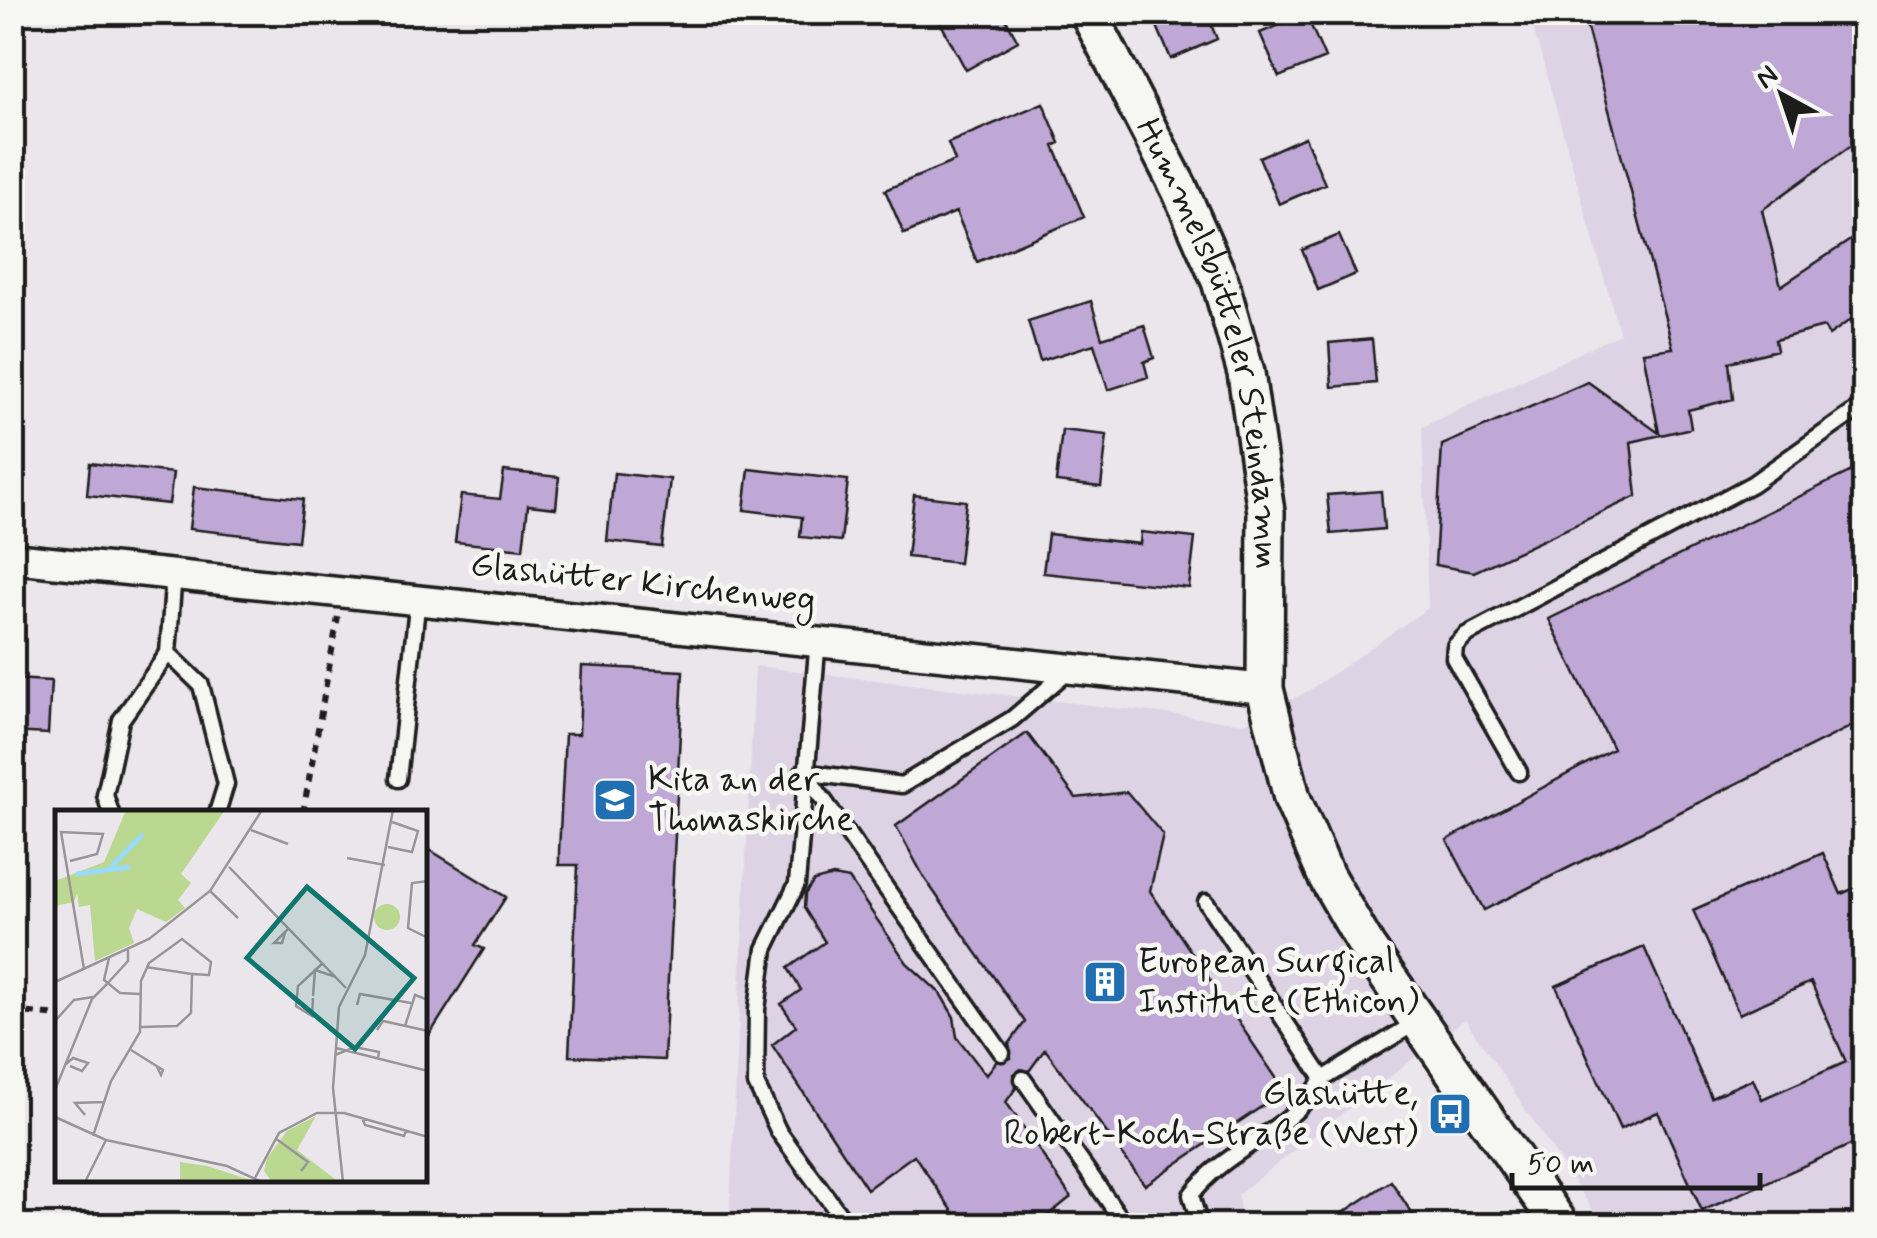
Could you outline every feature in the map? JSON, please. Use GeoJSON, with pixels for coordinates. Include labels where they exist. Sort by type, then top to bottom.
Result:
{"type":"FeatureCollection","features":[{"type":"Feature","properties":{"kind":"street","name":"Hummelsbütteler Steindamm"},"geometry":{"type":"LineString","coordinates":[[1096,18],[1220,281],[1246,372],[1266,512],[1265,689],[1292,798],[1326,876],[1418,1022],[1561,1226]]}},
{"type":"Feature","properties":{"kind":"street","name":"Glashütter Kirchenweg"},"geometry":{"type":"LineString","coordinates":[[12,558],[344,589],[1265,689]]}},
{"type":"Feature","properties":{"kind":"lane"},"geometry":{"type":"LineString","coordinates":[[1519,772],[1454,658],[1455,646],[1466,635],[1752,484],[1864,404]]}},
{"type":"Feature","properties":{"kind":"lane"},"geometry":{"type":"LineString","coordinates":[[110,810],[104,795],[121,720],[168,653],[174,572]]}},
{"type":"Feature","properties":{"kind":"lane"},"geometry":{"type":"LineString","coordinates":[[398,779],[418,598]]}},
{"type":"Feature","properties":{"kind":"lane"},"geometry":{"type":"LineString","coordinates":[[818,639],[797,884],[765,949],[757,1009],[756,1084],[779,1132],[848,1226]]}},
{"type":"Feature","properties":{"kind":"lane"},"geometry":{"type":"LineString","coordinates":[[168,653],[201,684],[226,784],[218,810]]}},
{"type":"Feature","properties":{"kind":"lane"},"geometry":{"type":"LineString","coordinates":[[804,772],[902,785],[1012,719],[1073,667]]}},
{"type":"Feature","properties":{"kind":"lane"},"geometry":{"type":"LineString","coordinates":[[804,772],[1002,1053]]}},
{"type":"Feature","properties":{"kind":"lane"},"geometry":{"type":"LineString","coordinates":[[1206,902],[1323,1080]]}},
{"type":"Feature","properties":{"kind":"lane"},"geometry":{"type":"LineString","coordinates":[[1200,1226],[1192,1196],[1206,1176],[1303,1110],[1323,1080],[1418,1022]]}},
{"type":"Feature","properties":{"kind":"lane"},"geometry":{"type":"LineString","coordinates":[[1022,1080],[1126,1226]]}},
{"type":"Feature","properties":{"kind":"path"},"geometry":{"type":"LineString","coordinates":[[304,810],[344,589]]}},
{"type":"Feature","properties":{"kind":"path"},"geometry":{"type":"LineString","coordinates":[[12,1011],[55,1016]]}},
{"type":"Feature","properties":{"kind":"shaded area"},"geometry":{"type":"Polygon","coordinates":[[[1529,13],[1864,13],[1864,1225],[1603,1225],[1465,1019],[1238,1194],[1241,1225],[729,1226],[755,666],[1245,723],[1308,691],[1428,608],[1422,427],[1620,334],[1529,13]]]}},
{"type":"Feature","properties":{"kind":"building"},"geometry":{"type":"Polygon","coordinates":[[[953,12],[1002,12],[1018,41],[966,70],[939,20],[953,12]]]}},
{"type":"Feature","properties":{"kind":"building"},"geometry":{"type":"Polygon","coordinates":[[[1151,12],[1206,12],[1217,39],[1171,59],[1151,12]]]}},
{"type":"Feature","properties":{"kind":"building"},"geometry":{"type":"Polygon","coordinates":[[[1603,12],[1864,12],[1864,136],[1762,210],[1781,286],[1864,231],[1864,310],[1829,335],[1824,327],[1775,340],[1777,350],[1729,362],[1733,399],[1688,410],[1691,428],[1631,442],[1637,496],[1474,572],[1435,565],[1442,445],[1588,382],[1659,433],[1643,352],[1673,348],[1584,17],[1603,12]]]}},
{"type":"Feature","properties":{"kind":"building"},"geometry":{"type":"Polygon","coordinates":[[[1306,14],[1325,58],[1279,77],[1260,33],[1306,14]]]}},
{"type":"Feature","properties":{"kind":"building"},"geometry":{"type":"Polygon","coordinates":[[[1043,103],[1060,143],[1054,146],[1084,217],[977,262],[956,212],[904,234],[885,190],[955,161],[948,143],[1043,103]]]}},
{"type":"Feature","properties":{"kind":"building"},"geometry":{"type":"Polygon","coordinates":[[[1305,137],[1325,184],[1279,204],[1259,157],[1305,137]]]}},
{"type":"Feature","properties":{"kind":"building"},"geometry":{"type":"Polygon","coordinates":[[[1339,235],[1356,274],[1318,290],[1302,250],[1339,235]]]}},
{"type":"Feature","properties":{"kind":"building"},"geometry":{"type":"Polygon","coordinates":[[[1091,301],[1102,338],[1144,325],[1154,358],[1144,362],[1148,377],[1108,390],[1094,344],[1040,361],[1028,321],[1091,301]]]}},
{"type":"Feature","properties":{"kind":"building"},"geometry":{"type":"Polygon","coordinates":[[[1372,339],[1376,383],[1332,387],[1329,343],[1372,339]]]}},
{"type":"Feature","properties":{"kind":"building"},"geometry":{"type":"Polygon","coordinates":[[[1062,430],[1107,435],[1101,487],[1056,482],[1062,430]]]}},
{"type":"Feature","properties":{"kind":"building"},"geometry":{"type":"Polygon","coordinates":[[[90,463],[173,473],[169,504],[87,495],[90,463]]]}},
{"type":"Feature","properties":{"kind":"building"},"geometry":{"type":"Polygon","coordinates":[[[1864,465],[1864,720],[1484,910],[1447,840],[1613,749],[1549,619],[1864,465]]]}},
{"type":"Feature","properties":{"kind":"building"},"geometry":{"type":"Polygon","coordinates":[[[749,469],[848,480],[841,541],[800,537],[802,517],[744,510],[749,469]]]}},
{"type":"Feature","properties":{"kind":"building"},"geometry":{"type":"Polygon","coordinates":[[[504,471],[559,477],[556,508],[528,505],[523,549],[455,542],[461,495],[500,499],[504,471]]]}},
{"type":"Feature","properties":{"kind":"building"},"geometry":{"type":"Polygon","coordinates":[[[614,473],[670,479],[662,547],[607,541],[614,473]]]}},
{"type":"Feature","properties":{"kind":"building"},"geometry":{"type":"Polygon","coordinates":[[[194,487],[303,499],[298,541],[189,529],[194,487]]]}},
{"type":"Feature","properties":{"kind":"building"},"geometry":{"type":"Polygon","coordinates":[[[1381,491],[1384,529],[1331,534],[1327,495],[1381,491]]]}},
{"type":"Feature","properties":{"kind":"building"},"geometry":{"type":"Polygon","coordinates":[[[914,495],[966,501],[959,563],[907,557],[914,495]]]}},
{"type":"Feature","properties":{"kind":"building"},"geometry":{"type":"Polygon","coordinates":[[[1141,532],[1195,538],[1189,588],[1043,573],[1048,534],[1140,544],[1141,532]]]}},
{"type":"Feature","properties":{"kind":"building"},"geometry":{"type":"Polygon","coordinates":[[[582,666],[683,671],[664,1060],[569,1056],[578,865],[559,865],[559,851],[565,734],[579,734],[582,666]]]}},
{"type":"Feature","properties":{"kind":"building"},"geometry":{"type":"Polygon","coordinates":[[[12,679],[51,681],[48,734],[12,732],[12,679]]]}},
{"type":"Feature","properties":{"kind":"building","name":"European Surgical Institute (Ethicon)"},"geometry":{"type":"Polygon","coordinates":[[[1027,733],[1076,798],[1127,792],[1163,835],[1150,891],[1285,1091],[1145,1185],[1045,1049],[1029,1071],[1021,1069],[1014,1074],[1016,1088],[1006,1102],[1071,1197],[1035,1226],[963,1226],[914,1155],[867,1189],[772,1045],[796,1026],[781,1004],[801,990],[788,968],[825,942],[804,908],[805,894],[814,881],[833,876],[849,879],[907,963],[940,993],[954,1017],[957,1037],[986,1075],[996,1062],[1011,1058],[1009,1044],[1025,1022],[925,879],[896,826],[1027,733]]]}},
{"type":"Feature","properties":{"kind":"building"},"geometry":{"type":"Polygon","coordinates":[[[428,849],[506,897],[475,945],[484,949],[428,1037],[428,849]]]}},
{"type":"Feature","properties":{"kind":"building"},"geometry":{"type":"Polygon","coordinates":[[[1823,853],[1841,894],[1864,884],[1864,1139],[1702,1211],[1658,1112],[1620,1129],[1556,986],[1644,947],[1711,1097],[1753,1079],[1762,1099],[1846,1062],[1811,982],[1739,1014],[1693,910],[1823,853]]]}},
{"type":"Feature","properties":{"kind":"building"},"geometry":{"type":"Polygon","coordinates":[[[1391,1181],[1420,1226],[1323,1226],[1391,1181]]]}},
{"type":"Feature","properties":{"kind":"place","name":"Kita an der Thomaskirche"},"geometry":{"type":"Point","coordinates":[615,800]}},
{"type":"Feature","properties":{"kind":"place","name":"European Surgical Institute (Ethicon)"},"geometry":{"type":"Point","coordinates":[1105,982]}},
{"type":"Feature","properties":{"kind":"place","name":"Glashütte, Robert-Koch-Straße (West)"},"geometry":{"type":"Point","coordinates":[1450,1114]}}]}
